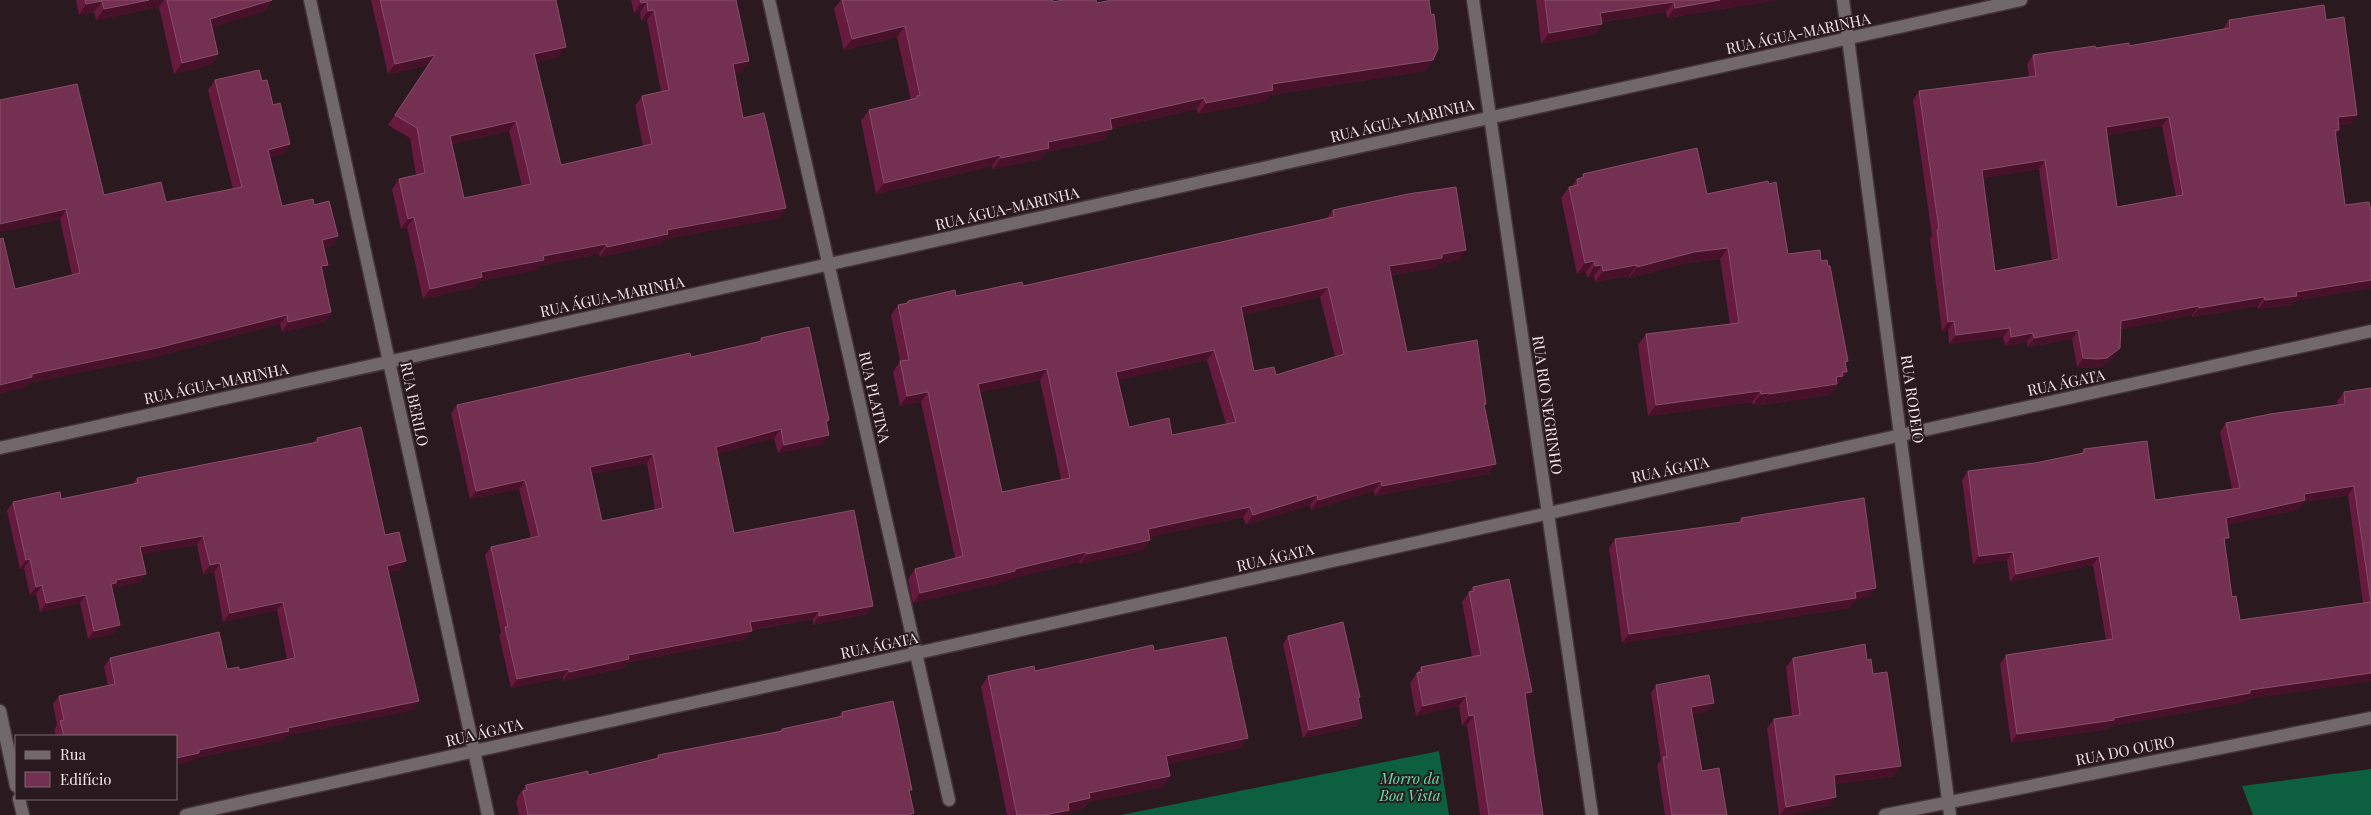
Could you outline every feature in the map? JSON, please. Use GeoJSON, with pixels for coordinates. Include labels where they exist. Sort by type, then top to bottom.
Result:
{"type":"FeatureCollection","features":[{"type":"Feature","properties":{"kind":"street","name":"RUA BERILO"},"geometry":{"type":"LineString","coordinates":[[310,0],[488,815]]}},
{"type":"Feature","properties":{"kind":"street","name":"RUA PLATINA"},"geometry":{"type":"LineString","coordinates":[[769,0],[949,800]]}},
{"type":"Feature","properties":{"kind":"street","name":"RUA RIO NEGRINHO"},"geometry":{"type":"LineString","coordinates":[[1473,0],[1592,815]]}},
{"type":"Feature","properties":{"kind":"street","name":"RUA RODEIO"},"geometry":{"type":"LineString","coordinates":[[1843,0],[1950,808]]}},
{"type":"Feature","properties":{"kind":"street","name":"RUA ÁGUA-MARINHA"},"geometry":{"type":"LineString","coordinates":[[0,448],[2021,0]]}},
{"type":"Feature","properties":{"kind":"street","name":"RUA ÁGATA"},"geometry":{"type":"LineString","coordinates":[[186,815],[2371,331]]}},
{"type":"Feature","properties":{"kind":"street"},"geometry":{"type":"LineString","coordinates":[[0,711],[15,781]]}},
{"type":"Feature","properties":{"kind":"street","name":"RUA DO OURO"},"geometry":{"type":"LineString","coordinates":[[1884,815],[1950,808],[2371,718]]}},
{"type":"Feature","properties":{"kind":"street"},"geometry":{"type":"LineString","coordinates":[[19,800],[23,815]]}},
{"type":"Feature","properties":{"kind":"green space","name":"Morro da Boa Vista"},"geometry":{"type":"Polygon","coordinates":[[[1439,751],[1449,815],[1121,815],[1439,751]]]}},
{"type":"Feature","properties":{"kind":"green space"},"geometry":{"type":"Polygon","coordinates":[[[2371,769],[2371,815],[2253,815],[2242,786],[2371,769]]]}},
{"type":"Feature","properties":{"kind":"building"},"geometry":{"type":"Polygon","coordinates":[[[85,0],[149,0],[104,9],[102,1],[86,4],[85,0]]]}},
{"type":"Feature","properties":{"kind":"building"},"geometry":{"type":"Polygon","coordinates":[[[167,0],[272,0],[210,19],[218,54],[182,63],[167,0]]]}},
{"type":"Feature","properties":{"kind":"building"},"geometry":{"type":"Polygon","coordinates":[[[380,0],[556,0],[566,47],[534,54],[561,165],[652,144],[642,96],[669,90],[654,10],[648,11],[647,2],[641,3],[640,0],[736,0],[749,61],[733,64],[743,118],[764,113],[786,208],[667,230],[668,234],[607,247],[606,244],[543,256],[544,260],[481,272],[482,277],[430,289],[414,217],[408,219],[399,179],[425,173],[417,128],[395,115],[435,55],[395,64],[380,0]],[[516,121],[450,136],[464,198],[531,184],[516,121]]]}},
{"type":"Feature","properties":{"kind":"building"},"geometry":{"type":"Polygon","coordinates":[[[842,0],[1053,0],[1053,2],[1063,0],[1096,0],[1097,3],[1112,0],[1429,0],[1431,15],[1434,14],[1438,49],[1433,60],[1272,84],[1273,90],[1206,103],[1204,98],[1110,119],[1112,129],[1048,142],[1049,148],[1001,158],[1000,155],[884,183],[869,110],[917,98],[920,95],[905,26],[852,39],[842,0]]]}},
{"type":"Feature","properties":{"kind":"building"},"geometry":{"type":"Polygon","coordinates":[[[1545,0],[1720,0],[1675,8],[1674,2],[1600,13],[1602,24],[1549,33],[1545,0]]]}},
{"type":"Feature","properties":{"kind":"building"},"geometry":{"type":"Polygon","coordinates":[[[2324,5],[2326,20],[2344,17],[2357,115],[2338,117],[2339,130],[2335,130],[2345,205],[2369,202],[2371,212],[2371,280],[2296,292],[2297,296],[2265,300],[2264,297],[2199,308],[2199,306],[2121,321],[2120,348],[2107,358],[2083,358],[2078,330],[2034,338],[2033,333],[2011,337],[2010,328],[1956,335],[1954,321],[1948,322],[1937,230],[1939,229],[1919,91],[2036,76],[2033,55],[2095,46],[2096,48],[2129,43],[2129,46],[2230,28],[2229,20],[2324,5]],[[2169,117],[2106,127],[2117,207],[2183,195],[2169,117]],[[2045,160],[1982,170],[1995,271],[2059,259],[2045,160]]]}},
{"type":"Feature","properties":{"kind":"building"},"geometry":{"type":"Polygon","coordinates":[[[259,70],[262,81],[267,80],[273,105],[280,103],[290,144],[268,150],[282,206],[313,199],[314,205],[329,201],[338,236],[322,240],[328,265],[321,266],[331,312],[288,322],[287,315],[157,348],[32,374],[32,377],[0,385],[0,239],[3,238],[15,289],[80,273],[66,209],[0,224],[0,100],[77,84],[104,195],[161,182],[166,202],[242,187],[215,80],[259,70]]]}},
{"type":"Feature","properties":{"kind":"building"},"geometry":{"type":"Polygon","coordinates":[[[1697,148],[1707,194],[1768,181],[1769,184],[1776,182],[1788,254],[1820,250],[1821,261],[1827,260],[1828,266],[1830,266],[1848,361],[1845,362],[1847,372],[1842,372],[1843,376],[1836,377],[1837,384],[1769,394],[1761,394],[1760,391],[1656,405],[1646,334],[1739,323],[1728,248],[1694,252],[1637,267],[1637,265],[1603,271],[1602,265],[1595,266],[1594,261],[1585,263],[1569,187],[1578,185],[1577,179],[1584,177],[1583,174],[1697,148]]]}},
{"type":"Feature","properties":{"kind":"building"},"geometry":{"type":"Polygon","coordinates":[[[1456,187],[1466,250],[1442,254],[1442,258],[1389,266],[1407,352],[1477,340],[1486,404],[1484,404],[1496,464],[1382,486],[1381,481],[1318,500],[1317,495],[1253,515],[1250,507],[1148,529],[1150,540],[1087,554],[1086,552],[920,593],[915,569],[963,556],[928,392],[907,396],[900,361],[909,360],[898,305],[955,290],[956,296],[1022,282],[1023,286],[1334,217],[1333,210],[1408,194],[1456,187]],[[1328,287],[1241,307],[1254,371],[1274,367],[1276,375],[1344,354],[1328,287]],[[1214,350],[1116,372],[1129,427],[1169,418],[1172,435],[1236,422],[1214,350]],[[1047,369],[978,384],[1002,492],[1070,478],[1047,369]]]}},
{"type":"Feature","properties":{"kind":"building"},"geometry":{"type":"Polygon","coordinates":[[[809,327],[829,420],[826,421],[829,435],[784,445],[781,429],[716,447],[734,533],[854,510],[873,606],[819,616],[819,611],[750,622],[752,631],[628,655],[629,659],[569,672],[569,669],[517,679],[505,627],[508,627],[491,547],[539,536],[525,480],[476,491],[457,405],[690,353],[691,357],[762,341],[761,338],[809,327]],[[653,454],[590,467],[602,521],[663,508],[653,454]]]}},
{"type":"Feature","properties":{"kind":"building"},"geometry":{"type":"Polygon","coordinates":[[[2371,388],[2371,602],[2371,673],[2250,690],[2250,693],[2114,718],[2114,720],[2017,734],[2006,655],[2113,639],[2099,556],[2016,574],[2013,552],[1979,556],[1968,471],[2035,463],[2084,453],[2084,449],[2147,441],[2155,500],[2240,488],[2226,423],[2270,414],[2345,404],[2344,392],[2371,388]],[[2354,486],[2304,494],[2305,500],[2226,518],[2229,538],[2224,538],[2232,597],[2236,596],[2240,620],[2371,602],[2354,486]]]}},
{"type":"Feature","properties":{"kind":"building"},"geometry":{"type":"Polygon","coordinates":[[[361,427],[385,535],[399,532],[406,561],[387,566],[419,701],[288,728],[289,731],[199,750],[199,753],[178,758],[178,735],[64,735],[60,721],[64,720],[59,696],[115,684],[110,658],[219,632],[227,669],[239,667],[239,670],[295,658],[283,602],[230,613],[220,563],[210,565],[203,536],[140,547],[146,574],[116,580],[116,583],[111,584],[120,625],[94,631],[86,595],[46,603],[42,585],[36,587],[30,559],[26,560],[13,502],[60,492],[61,499],[138,483],[137,478],[318,442],[317,438],[361,427]]]}},
{"type":"Feature","properties":{"kind":"building"},"geometry":{"type":"Polygon","coordinates":[[[1864,498],[1876,588],[1855,592],[1856,598],[1629,634],[1615,539],[1742,522],[1741,518],[1864,498]]]}},
{"type":"Feature","properties":{"kind":"building"},"geometry":{"type":"Polygon","coordinates":[[[1509,579],[1532,692],[1525,693],[1543,815],[1489,815],[1474,715],[1469,716],[1466,696],[1423,706],[1417,673],[1422,672],[1421,667],[1481,655],[1469,592],[1474,591],[1473,587],[1509,579]]]}},
{"type":"Feature","properties":{"kind":"building"},"geometry":{"type":"Polygon","coordinates":[[[1343,622],[1360,697],[1358,698],[1362,718],[1309,730],[1288,636],[1343,622]]]}},
{"type":"Feature","properties":{"kind":"building"},"geometry":{"type":"Polygon","coordinates":[[[1226,637],[1248,738],[1166,756],[1170,776],[1089,793],[1090,798],[1068,803],[1069,810],[1045,815],[1017,815],[988,676],[1034,666],[1035,671],[1153,645],[1154,651],[1226,637]]]}},
{"type":"Feature","properties":{"kind":"building"},"geometry":{"type":"Polygon","coordinates":[[[1865,644],[1867,660],[1871,659],[1873,674],[1887,672],[1901,766],[1834,775],[1836,797],[1786,807],[1774,719],[1800,715],[1793,658],[1865,644]]]}},
{"type":"Feature","properties":{"kind":"building"},"geometry":{"type":"Polygon","coordinates":[[[1709,675],[1714,703],[1691,707],[1702,771],[1719,768],[1727,815],[1672,815],[1663,757],[1667,757],[1656,685],[1709,675]]]}},
{"type":"Feature","properties":{"kind":"building"},"geometry":{"type":"Polygon","coordinates":[[[893,701],[912,790],[909,790],[914,813],[906,815],[528,815],[523,791],[527,790],[526,785],[588,771],[588,775],[659,758],[658,755],[782,731],[782,729],[843,716],[842,712],[893,701]]]}}]}
